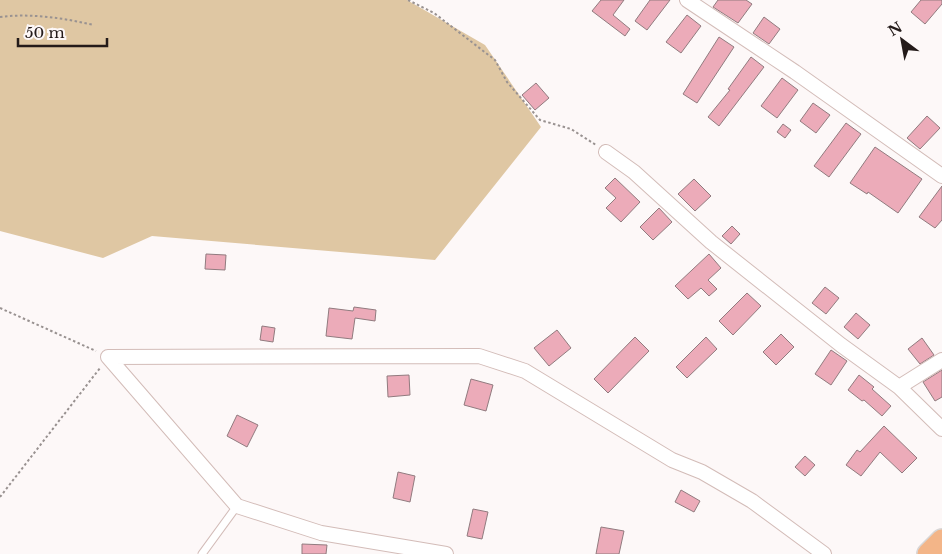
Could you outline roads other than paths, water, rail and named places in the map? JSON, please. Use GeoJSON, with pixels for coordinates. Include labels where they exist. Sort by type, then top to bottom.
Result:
{"type":"FeatureCollection","features":[{"type":"Feature","properties":{"kind":"main road"},"geometry":{"type":"LineString","coordinates":[[928,554],[942,540]]}},
{"type":"Feature","properties":{"kind":"street"},"geometry":{"type":"LineString","coordinates":[[686,0],[794,72],[942,176]]}},
{"type":"Feature","properties":{"kind":"street"},"geometry":{"type":"LineString","coordinates":[[606,152],[634,172],[711,242],[840,345],[899,387],[942,429]]}},
{"type":"Feature","properties":{"kind":"street"},"geometry":{"type":"LineString","coordinates":[[446,554],[321,533],[236,506],[108,357],[479,356],[526,371],[672,460],[702,472],[752,501],[824,554]]}},
{"type":"Feature","properties":{"kind":"street"},"geometry":{"type":"LineString","coordinates":[[899,387],[942,360]]}},
{"type":"Feature","properties":{"kind":"lane"},"geometry":{"type":"LineString","coordinates":[[202,554],[236,506]]}}]}
